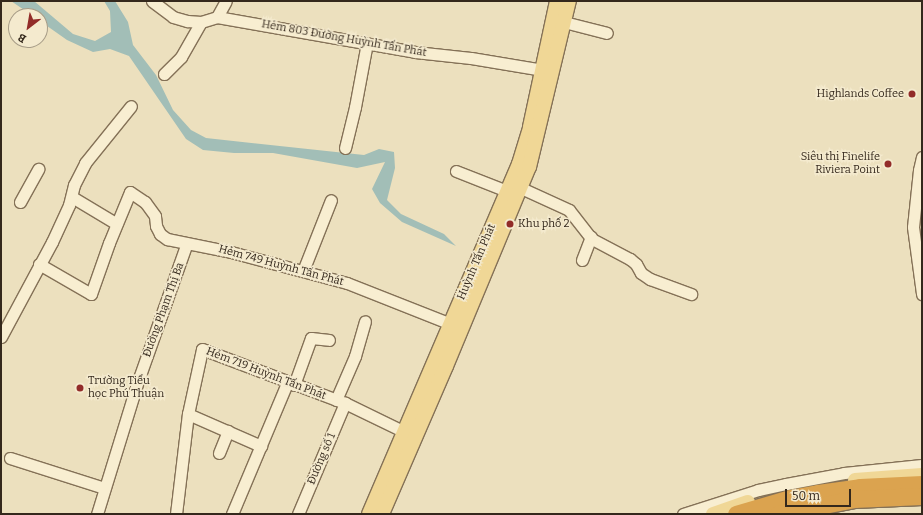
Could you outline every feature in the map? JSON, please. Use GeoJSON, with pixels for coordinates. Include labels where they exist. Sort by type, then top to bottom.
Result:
{"type":"FeatureCollection","features":[{"type":"Feature","properties":{"kind":"highway"},"geometry":{"type":"LineString","coordinates":[[736,514],[790,498],[818,493],[867,487],[922,484]]}},
{"type":"Feature","properties":{"kind":"highway"},"geometry":{"type":"LineString","coordinates":[[778,514],[854,499],[922,496]]}},
{"type":"Feature","properties":{"kind":"main road","name":"Huỳnh Tấn Phát"},"geometry":{"type":"LineString","coordinates":[[369,514],[409,434],[467,303],[514,190],[535,148],[557,1]]}},
{"type":"Feature","properties":{"kind":"main road","name":"Huỳnh Tấn Phát"},"geometry":{"type":"LineString","coordinates":[[548,64],[564,22],[569,1]]}},
{"type":"Feature","properties":{"kind":"main road","name":"Huỳnh Tấn Phát"},"geometry":{"type":"LineString","coordinates":[[382,514],[409,434],[451,324],[467,303]]}},
{"type":"Feature","properties":{"kind":"main road"},"geometry":{"type":"LineString","coordinates":[[713,514],[763,498],[816,485],[860,479],[922,475]]}},
{"type":"Feature","properties":{"kind":"main road"},"geometry":{"type":"LineString","coordinates":[[796,514],[829,506],[872,501],[922,499]]}},
{"type":"Feature","properties":{"kind":"street","name":"Hẻm 803 Đường Huỳnh Tấn Phát"},"geometry":{"type":"LineString","coordinates":[[152,1],[173,17],[201,22],[217,17],[415,52],[548,64]]}},
{"type":"Feature","properties":{"kind":"street"},"geometry":{"type":"LineString","coordinates":[[217,17],[226,1]]}},
{"type":"Feature","properties":{"kind":"street"},"geometry":{"type":"LineString","coordinates":[[164,74],[181,57],[201,22]]}},
{"type":"Feature","properties":{"kind":"street"},"geometry":{"type":"LineString","coordinates":[[564,22],[607,33]]}},
{"type":"Feature","properties":{"kind":"street"},"geometry":{"type":"LineString","coordinates":[[345,148],[367,44]]}},
{"type":"Feature","properties":{"kind":"street"},"geometry":{"type":"LineString","coordinates":[[1,337],[52,242],[72,197],[74,185],[85,163],[131,106]]}},
{"type":"Feature","properties":{"kind":"street"},"geometry":{"type":"LineString","coordinates":[[922,157],[919,170],[913,227],[922,294]]}},
{"type":"Feature","properties":{"kind":"street"},"geometry":{"type":"LineString","coordinates":[[20,202],[38,169]]}},
{"type":"Feature","properties":{"kind":"street"},"geometry":{"type":"LineString","coordinates":[[456,171],[569,210],[591,237],[630,259],[636,264],[642,273],[650,278],[691,294]]}},
{"type":"Feature","properties":{"kind":"street","name":"Hẻm 749 Huỳnh Tấn Phát"},"geometry":{"type":"LineString","coordinates":[[117,224],[130,192],[144,202],[155,216],[160,234],[167,239],[231,252],[347,283],[451,324]]}},
{"type":"Feature","properties":{"kind":"street"},"geometry":{"type":"LineString","coordinates":[[39,264],[91,294],[117,224],[72,197]]}},
{"type":"Feature","properties":{"kind":"street"},"geometry":{"type":"LineString","coordinates":[[303,271],[331,200]]}},
{"type":"Feature","properties":{"kind":"street"},"geometry":{"type":"LineString","coordinates":[[582,260],[591,237]]}},
{"type":"Feature","properties":{"kind":"street","name":"Đường Phạm Thị Ba"},"geometry":{"type":"LineString","coordinates":[[97,514],[138,381],[187,243]]}},
{"type":"Feature","properties":{"kind":"street","name":"Đường số 1"},"geometry":{"type":"LineString","coordinates":[[298,514],[341,402],[365,321]]}},
{"type":"Feature","properties":{"kind":"street"},"geometry":{"type":"LineString","coordinates":[[232,514],[261,446],[311,338],[329,340]]}},
{"type":"Feature","properties":{"kind":"street","name":"Hẻm 719 Huỳnh Tấn Phát"},"geometry":{"type":"LineString","coordinates":[[175,514],[188,414],[202,349],[341,402],[409,434]]}},
{"type":"Feature","properties":{"kind":"street"},"geometry":{"type":"LineString","coordinates":[[188,414],[261,446]]}},
{"type":"Feature","properties":{"kind":"street"},"geometry":{"type":"LineString","coordinates":[[219,453],[228,431]]}},
{"type":"Feature","properties":{"kind":"street"},"geometry":{"type":"LineString","coordinates":[[10,458],[104,488]]}},
{"type":"Feature","properties":{"kind":"street"},"geometry":{"type":"LineString","coordinates":[[683,514],[758,490],[786,484],[844,473],[922,465]]}},
{"type":"Feature","properties":{"kind":"water"},"geometry":{"type":"Polygon","coordinates":[[[11,1],[34,1],[42,8],[21,8],[11,1]]]}},
{"type":"Feature","properties":{"kind":"water"},"geometry":{"type":"Polygon","coordinates":[[[104,1],[115,1],[128,22],[133,45],[156,75],[173,110],[191,130],[206,138],[364,155],[379,149],[394,152],[395,168],[387,200],[401,214],[444,234],[456,246],[402,222],[380,203],[372,189],[385,162],[357,168],[273,153],[234,153],[203,150],[186,139],[129,56],[110,49],[93,52],[67,40],[48,27],[48,13],[73,34],[95,41],[111,32],[110,11],[104,1]]]}},
{"type":"Feature","properties":{"kind":"place","name":"Highlands Coffee"},"geometry":{"type":"Point","coordinates":[912,94]}},
{"type":"Feature","properties":{"kind":"place","name":"Siêu thị Finelife Riviera Point"},"geometry":{"type":"Point","coordinates":[888,164]}},
{"type":"Feature","properties":{"kind":"place","name":"Khu phố 2"},"geometry":{"type":"Point","coordinates":[510,224]}},
{"type":"Feature","properties":{"kind":"place","name":"Trường Tiểu học Phú Thuận"},"geometry":{"type":"Point","coordinates":[80,388]}}]}
